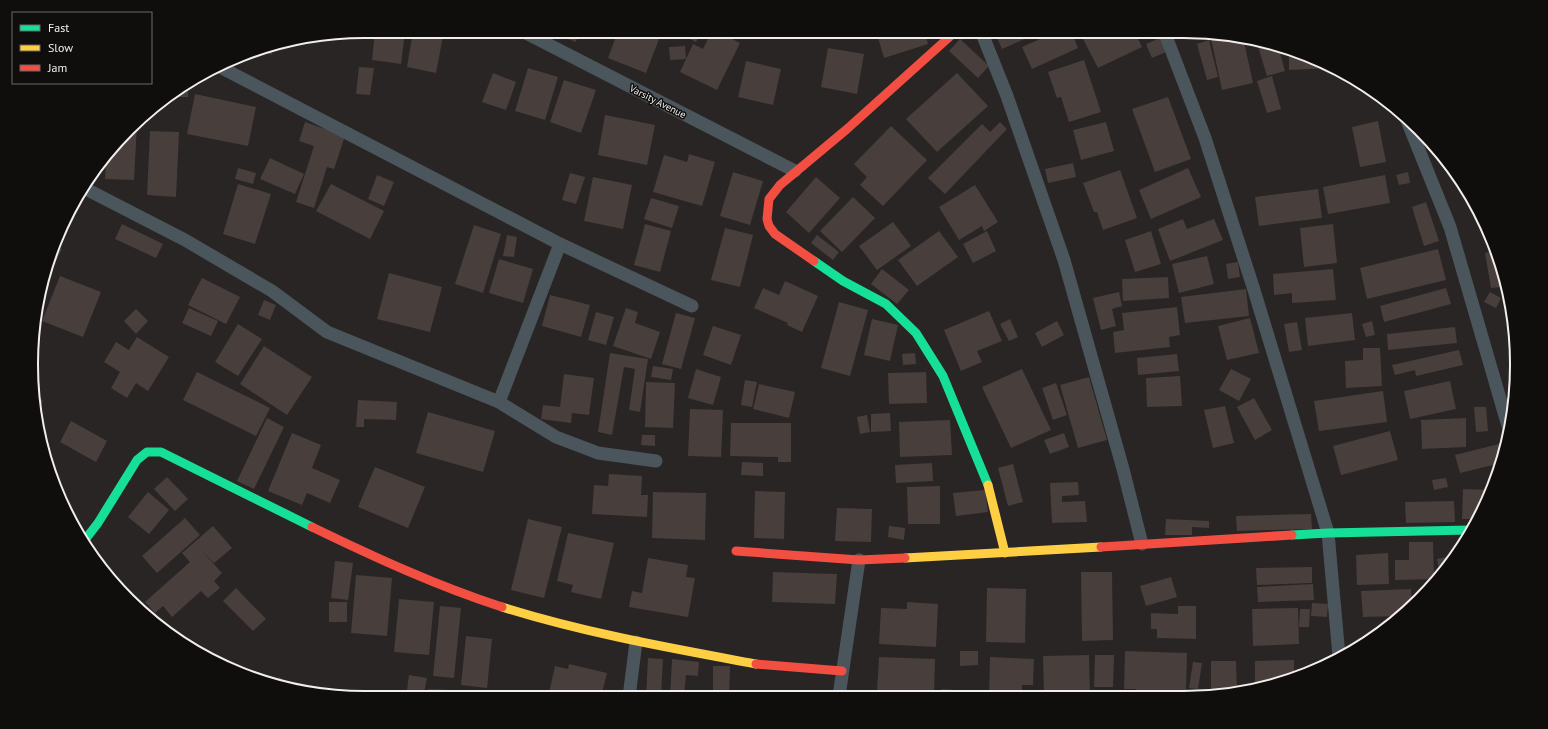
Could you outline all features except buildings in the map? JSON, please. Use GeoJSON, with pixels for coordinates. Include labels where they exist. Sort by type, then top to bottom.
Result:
{"type":"FeatureCollection","features":[{"type":"Feature","properties":{"kind":"street","name":"Varsity Avenue"},"geometry":{"type":"LineString","coordinates":[[536,38],[795,171]]}},
{"type":"Feature","properties":{"kind":"street"},"geometry":{"type":"LineString","coordinates":[[948,38],[847,129],[780,185],[769,199],[767,219],[769,226],[775,234],[843,281],[886,304],[916,333],[943,376],[988,485],[1005,553]]}},
{"type":"Feature","properties":{"kind":"street"},"geometry":{"type":"LineString","coordinates":[[984,38],[1006,96],[1064,260],[1123,469],[1142,544]]}},
{"type":"Feature","properties":{"kind":"street"},"geometry":{"type":"LineString","coordinates":[[1167,38],[1208,146],[1254,290],[1328,533],[1339,651]]}},
{"type":"Feature","properties":{"kind":"street"},"geometry":{"type":"LineString","coordinates":[[225,70],[560,244],[692,306]]}},
{"type":"Feature","properties":{"kind":"street"},"geometry":{"type":"LineString","coordinates":[[1420,140],[1450,227],[1506,417]]}},
{"type":"Feature","properties":{"kind":"street"},"geometry":{"type":"LineString","coordinates":[[89,190],[185,240],[272,291],[327,332],[499,402],[556,437],[598,453],[656,461]]}},
{"type":"Feature","properties":{"kind":"street"},"geometry":{"type":"LineString","coordinates":[[499,402],[560,244]]}},
{"type":"Feature","properties":{"kind":"street"},"geometry":{"type":"LineString","coordinates":[[87,537],[98,523],[137,460],[147,452],[161,452],[358,550],[468,596],[544,620],[636,642],[760,665],[842,671]]}},
{"type":"Feature","properties":{"kind":"street"},"geometry":{"type":"LineString","coordinates":[[736,551],[859,560],[1005,553],[1328,533],[1465,530]]}},
{"type":"Feature","properties":{"kind":"street"},"geometry":{"type":"LineString","coordinates":[[840,691],[859,560]]}},
{"type":"Feature","properties":{"kind":"street"},"geometry":{"type":"LineString","coordinates":[[630,691],[636,642]]}},
{"type":"Feature","properties":{"kind":"traffic: fast"},"geometry":{"type":"LineString","coordinates":[[814,261],[843,281],[886,304],[916,333],[943,376],[988,485]]}},
{"type":"Feature","properties":{"kind":"traffic: fast"},"geometry":{"type":"LineString","coordinates":[[87,537],[98,523],[137,460],[147,452],[161,452],[312,527]]}},
{"type":"Feature","properties":{"kind":"traffic: fast"},"geometry":{"type":"LineString","coordinates":[[1292,535],[1465,530]]}},
{"type":"Feature","properties":{"kind":"traffic: slow"},"geometry":{"type":"LineString","coordinates":[[988,485],[1005,553]]}},
{"type":"Feature","properties":{"kind":"traffic: slow"},"geometry":{"type":"LineString","coordinates":[[905,558],[1101,547]]}},
{"type":"Feature","properties":{"kind":"traffic: slow"},"geometry":{"type":"LineString","coordinates":[[502,607],[565,625],[596,632],[756,664]]}},
{"type":"Feature","properties":{"kind":"traffic: jam"},"geometry":{"type":"LineString","coordinates":[[814,261],[775,234],[769,226],[767,219],[769,199],[780,185],[847,129],[948,38]]}},
{"type":"Feature","properties":{"kind":"traffic: jam"},"geometry":{"type":"LineString","coordinates":[[312,527],[406,570],[454,590],[502,607]]}},
{"type":"Feature","properties":{"kind":"traffic: jam"},"geometry":{"type":"LineString","coordinates":[[1101,547],[1292,535]]}},
{"type":"Feature","properties":{"kind":"traffic: jam"},"geometry":{"type":"LineString","coordinates":[[736,551],[859,560],[905,558]]}},
{"type":"Feature","properties":{"kind":"traffic: jam"},"geometry":{"type":"LineString","coordinates":[[756,664],[842,671]]}}]}
